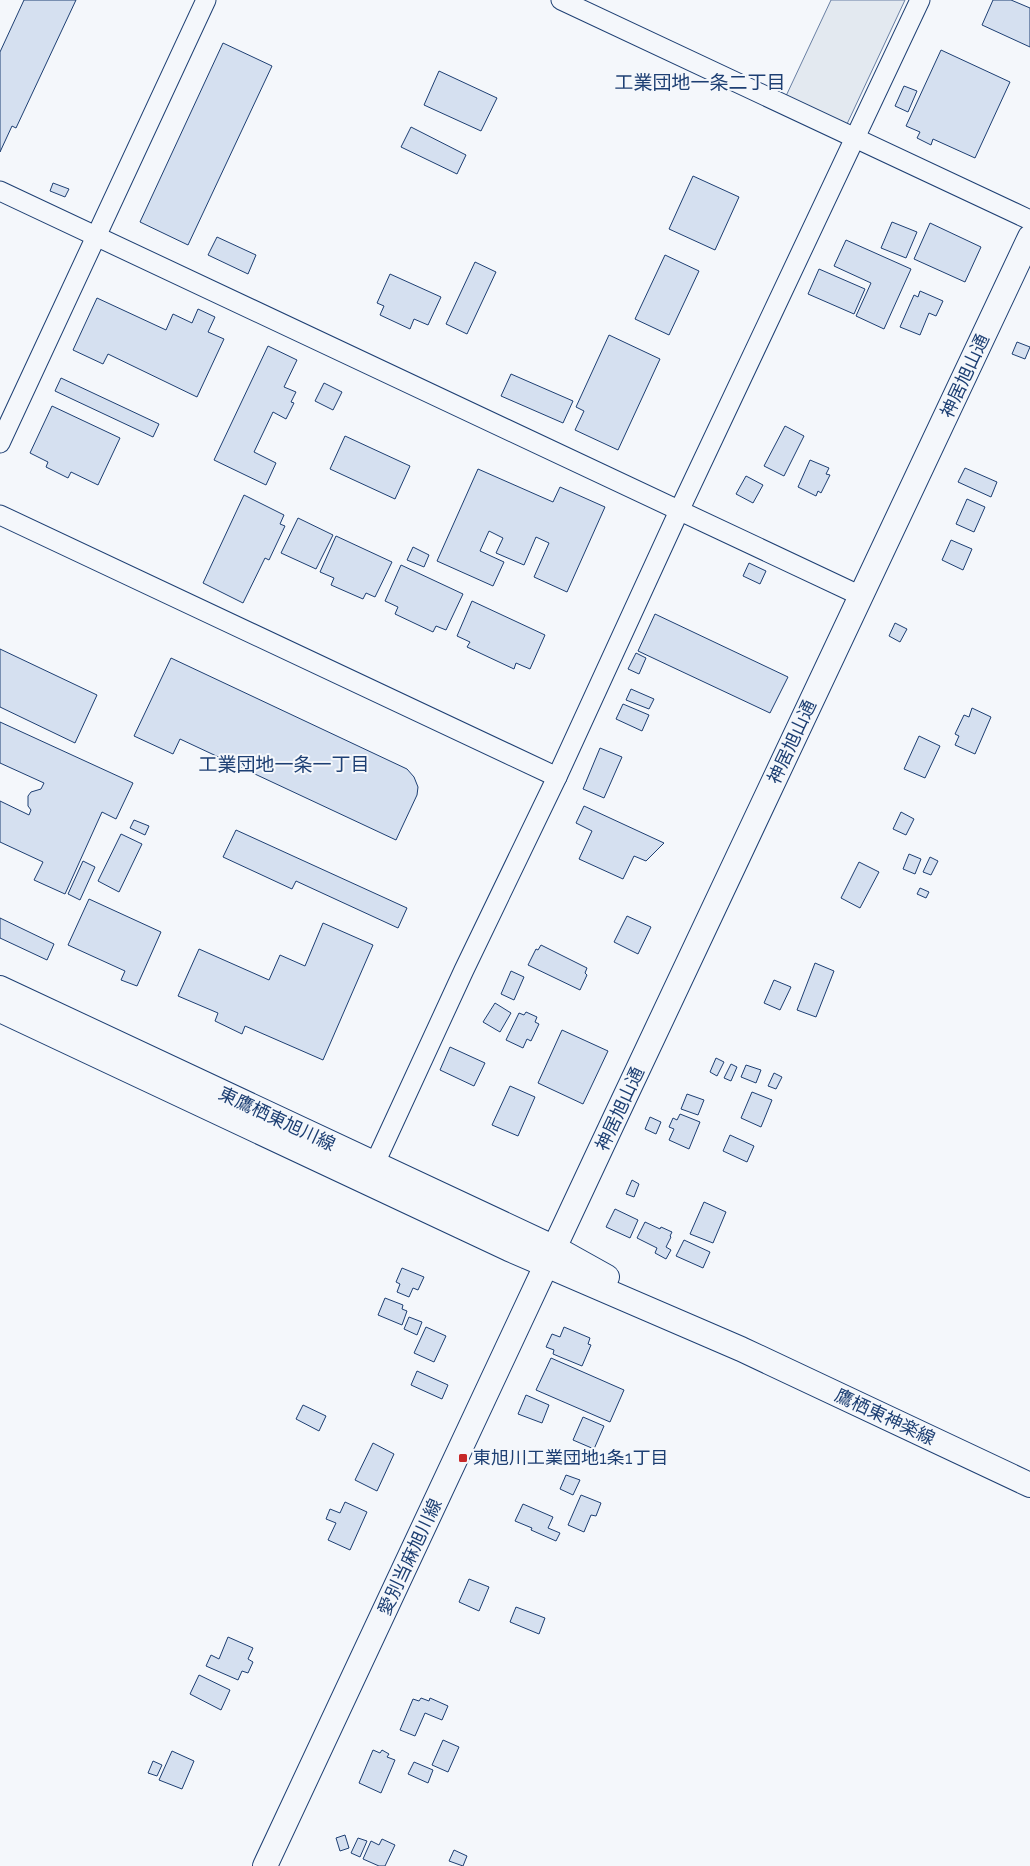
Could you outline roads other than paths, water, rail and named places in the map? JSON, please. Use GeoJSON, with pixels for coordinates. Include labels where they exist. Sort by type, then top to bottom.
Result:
{"type":"FeatureCollection","features":[{"type":"Feature","properties":{"kind":"main road","name":"神居旭山通"},"geometry":{"type":"LineString","coordinates":[[550,1257],[1030,237]]}},
{"type":"Feature","properties":{"kind":"main road","name":"東鷹栖東旭川線"},"geometry":{"type":"LineString","coordinates":[[0,988],[371,1173],[550,1257]]}},
{"type":"Feature","properties":{"kind":"main road","name":"東鷹栖東旭川線"},"geometry":{"type":"LineString","coordinates":[[0,1010],[371,1173]]}},
{"type":"Feature","properties":{"kind":"main road","name":"鷹栖東神楽線"},"geometry":{"type":"LineString","coordinates":[[550,1257],[740,1349],[1030,1485]]}},
{"type":"Feature","properties":{"kind":"main road","name":"愛別当麻旭川線"},"geometry":{"type":"LineString","coordinates":[[265,1866],[550,1257]]}},
{"type":"Feature","properties":{"kind":"street"},"geometry":{"type":"LineString","coordinates":[[0,443],[206,0]]}},
{"type":"Feature","properties":{"kind":"street"},"geometry":{"type":"LineString","coordinates":[[561,0],[1030,220]]}},
{"type":"Feature","properties":{"kind":"street"},"geometry":{"type":"LineString","coordinates":[[371,1173],[464,970],[557,777],[679,511],[920,0]]}},
{"type":"Feature","properties":{"kind":"street"},"geometry":{"type":"LineString","coordinates":[[0,191],[861,596]]}},
{"type":"Feature","properties":{"kind":"street"},"geometry":{"type":"LineString","coordinates":[[0,515],[557,777]]}},
{"type":"Feature","properties":{"kind":"place","name":"東旭川工業団地1条1丁目"},"geometry":{"type":"Point","coordinates":[463,1458]}},
{"type":"Feature","properties":{"kind":"district","name":"工業団地一条二丁目"},"geometry":{"type":"Point","coordinates":[700,82]}},
{"type":"Feature","properties":{"kind":"district","name":"工業団地一条一丁目"},"geometry":{"type":"Point","coordinates":[284,764]}}]}
